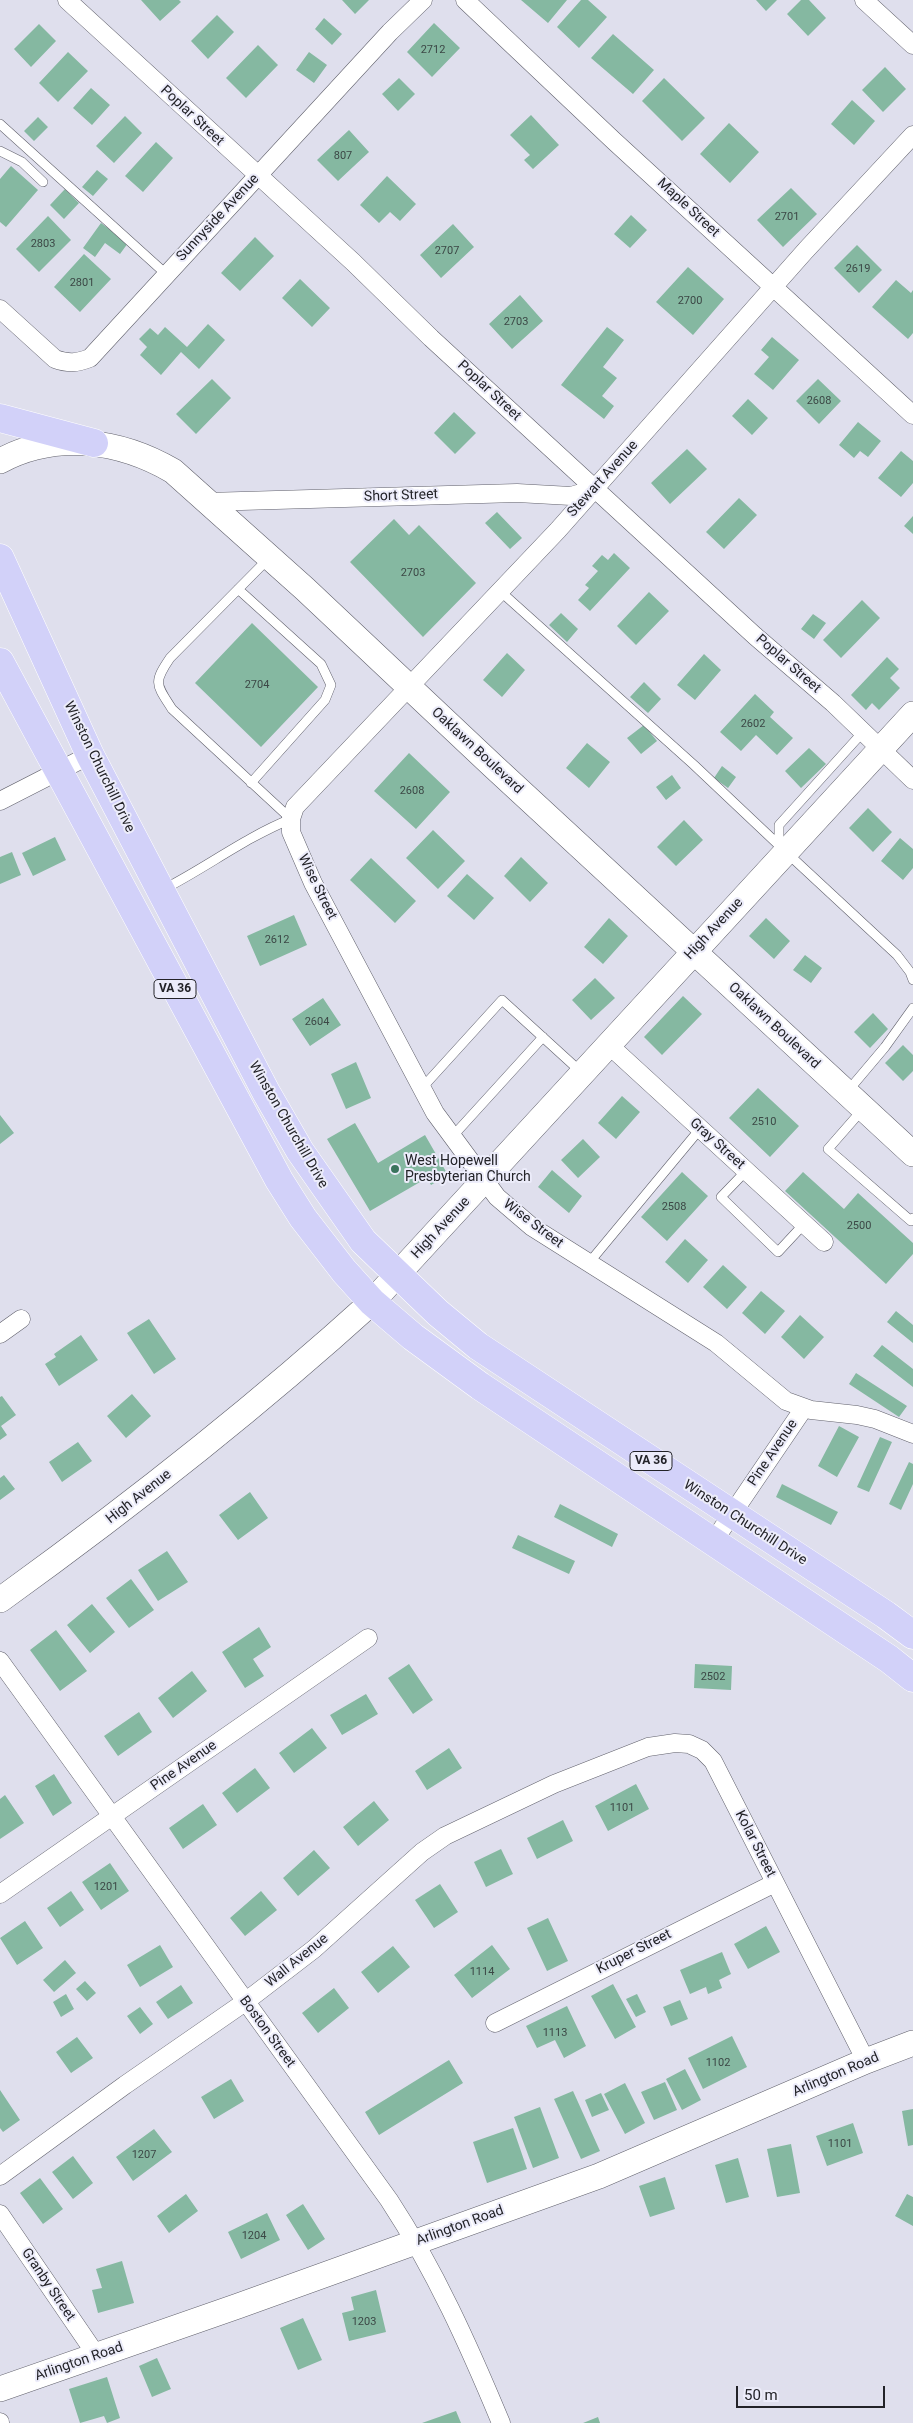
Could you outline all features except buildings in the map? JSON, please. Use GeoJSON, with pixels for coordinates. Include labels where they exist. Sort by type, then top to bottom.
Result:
{"type":"FeatureCollection","features":[{"type":"Feature","properties":{"kind":"highway"},"geometry":{"type":"LineString","coordinates":[[0,418],[94,443]]}},
{"type":"Feature","properties":{"kind":"highway","name":"Winston Churchill Drive"},"geometry":{"type":"LineString","coordinates":[[0,558],[90,755],[266,1092],[300,1151],[363,1241],[397,1276],[478,1346],[886,1615],[913,1635]]}},
{"type":"Feature","properties":{"kind":"highway","name":"VA 36"},"geometry":{"type":"LineString","coordinates":[[0,662],[278,1180],[303,1218],[344,1272],[372,1302],[413,1337],[480,1386],[889,1659],[913,1678]]}},
{"type":"Feature","properties":{"kind":"street","name":"Poplar Street"},"geometry":{"type":"LineString","coordinates":[[67,0],[353,262],[431,338],[755,636],[863,732],[913,780]]}},
{"type":"Feature","properties":{"kind":"street","name":"Sunnyside Avenue"},"geometry":{"type":"LineString","coordinates":[[0,309],[55,359],[76,363],[90,358],[390,32],[423,0]]}},
{"type":"Feature","properties":{"kind":"street","name":"Maple Street"},"geometry":{"type":"LineString","coordinates":[[465,0],[913,414]]}},
{"type":"Feature","properties":{"kind":"street"},"geometry":{"type":"LineString","coordinates":[[864,0],[913,44]]}},
{"type":"Feature","properties":{"kind":"street","name":"Stewart Avenue"},"geometry":{"type":"LineString","coordinates":[[291,820],[295,808],[595,488],[774,287],[913,135]]}},
{"type":"Feature","properties":{"kind":"street","name":"Oaklawn Boulevard"},"geometry":{"type":"LineString","coordinates":[[0,460],[37,446],[66,442],[94,443],[127,450],[153,460],[173,471],[270,558],[913,1154]]}},
{"type":"Feature","properties":{"kind":"street","name":"Short Street"},"geometry":{"type":"LineString","coordinates":[[207,502],[517,493],[564,496],[595,488]]}},
{"type":"Feature","properties":{"kind":"street","name":"High Avenue"},"geometry":{"type":"LineString","coordinates":[[0,1600],[164,1479],[322,1348],[372,1302],[610,1046],[694,951],[913,714]]}},
{"type":"Feature","properties":{"kind":"street"},"geometry":{"type":"LineString","coordinates":[[0,801],[90,755]]}},
{"type":"Feature","properties":{"kind":"street","name":"Wise Street"},"geometry":{"type":"LineString","coordinates":[[291,820],[291,832],[313,883],[435,1114],[497,1197],[532,1227],[716,1343],[771,1390],[786,1401],[804,1408]]}},
{"type":"Feature","properties":{"kind":"street","name":"Gray Street"},"geometry":{"type":"LineString","coordinates":[[610,1046],[824,1242]]}},
{"type":"Feature","properties":{"kind":"street"},"geometry":{"type":"LineString","coordinates":[[0,1334],[22,1319]]}},
{"type":"Feature","properties":{"kind":"street","name":"Pine Avenue"},"geometry":{"type":"LineString","coordinates":[[713,1542],[804,1408],[857,1415],[913,1434]]}},
{"type":"Feature","properties":{"kind":"street","name":"Pine Avenue"},"geometry":{"type":"LineString","coordinates":[[0,1894],[368,1638]]}},
{"type":"Feature","properties":{"kind":"street","name":"Boston Street"},"geometry":{"type":"LineString","coordinates":[[0,1661],[244,2002],[389,2200],[417,2242],[436,2277],[501,2423]]}},
{"type":"Feature","properties":{"kind":"street","name":"Kolar Street"},"geometry":{"type":"LineString","coordinates":[[574,1776],[648,1747],[675,1743],[689,1744],[702,1750],[713,1761],[866,2061]]}},
{"type":"Feature","properties":{"kind":"street","name":"Wall Avenue"},"geometry":{"type":"LineString","coordinates":[[0,2176],[125,2084],[244,2002],[314,1949],[422,1852],[445,1836],[574,1776]]}},
{"type":"Feature","properties":{"kind":"street","name":"Kruper Street"},"geometry":{"type":"LineString","coordinates":[[495,2023],[775,1883]]}},
{"type":"Feature","properties":{"kind":"street","name":"Arlington Road"},"geometry":{"type":"LineString","coordinates":[[0,2389],[600,2176],[866,2061],[913,2044]]}},
{"type":"Feature","properties":{"kind":"street","name":"Granby Street"},"geometry":{"type":"LineString","coordinates":[[0,2214],[97,2356]]}},
{"type":"Feature","properties":{"kind":"lane"},"geometry":{"type":"LineString","coordinates":[[0,124],[166,274]]}},
{"type":"Feature","properties":{"kind":"lane"},"geometry":{"type":"LineString","coordinates":[[0,151],[22,162],[43,182]]}},
{"type":"Feature","properties":{"kind":"lane"},"geometry":{"type":"LineString","coordinates":[[160,891],[199,871],[265,830],[291,820],[172,709],[160,689],[158,675],[170,658],[270,558]]}},
{"type":"Feature","properties":{"kind":"lane"},"geometry":{"type":"LineString","coordinates":[[238,589],[321,664],[330,685],[325,700],[251,783]]}},
{"type":"Feature","properties":{"kind":"lane"},"geometry":{"type":"LineString","coordinates":[[500,591],[694,765],[897,955],[910,972],[913,980]]}},
{"type":"Feature","properties":{"kind":"lane"},"geometry":{"type":"LineString","coordinates":[[786,852],[779,838],[779,825],[863,732]]}},
{"type":"Feature","properties":{"kind":"lane"},"geometry":{"type":"LineString","coordinates":[[422,1088],[502,1000],[583,1074]]}},
{"type":"Feature","properties":{"kind":"lane"},"geometry":{"type":"LineString","coordinates":[[913,1008],[885,1047],[828,1149],[910,1221],[913,1218]]}},
{"type":"Feature","properties":{"kind":"lane"},"geometry":{"type":"LineString","coordinates":[[452,1137],[543,1037]]}},
{"type":"Feature","properties":{"kind":"lane"},"geometry":{"type":"LineString","coordinates":[[588,1264],[700,1128]]}},
{"type":"Feature","properties":{"kind":"lane"},"geometry":{"type":"LineString","coordinates":[[746,1171],[721,1197],[778,1252],[804,1224]]}},
{"type":"Feature","properties":{"kind":"place","name":"West Hopewell Presbyterian Church"},"geometry":{"type":"Point","coordinates":[395,1169]}}]}
